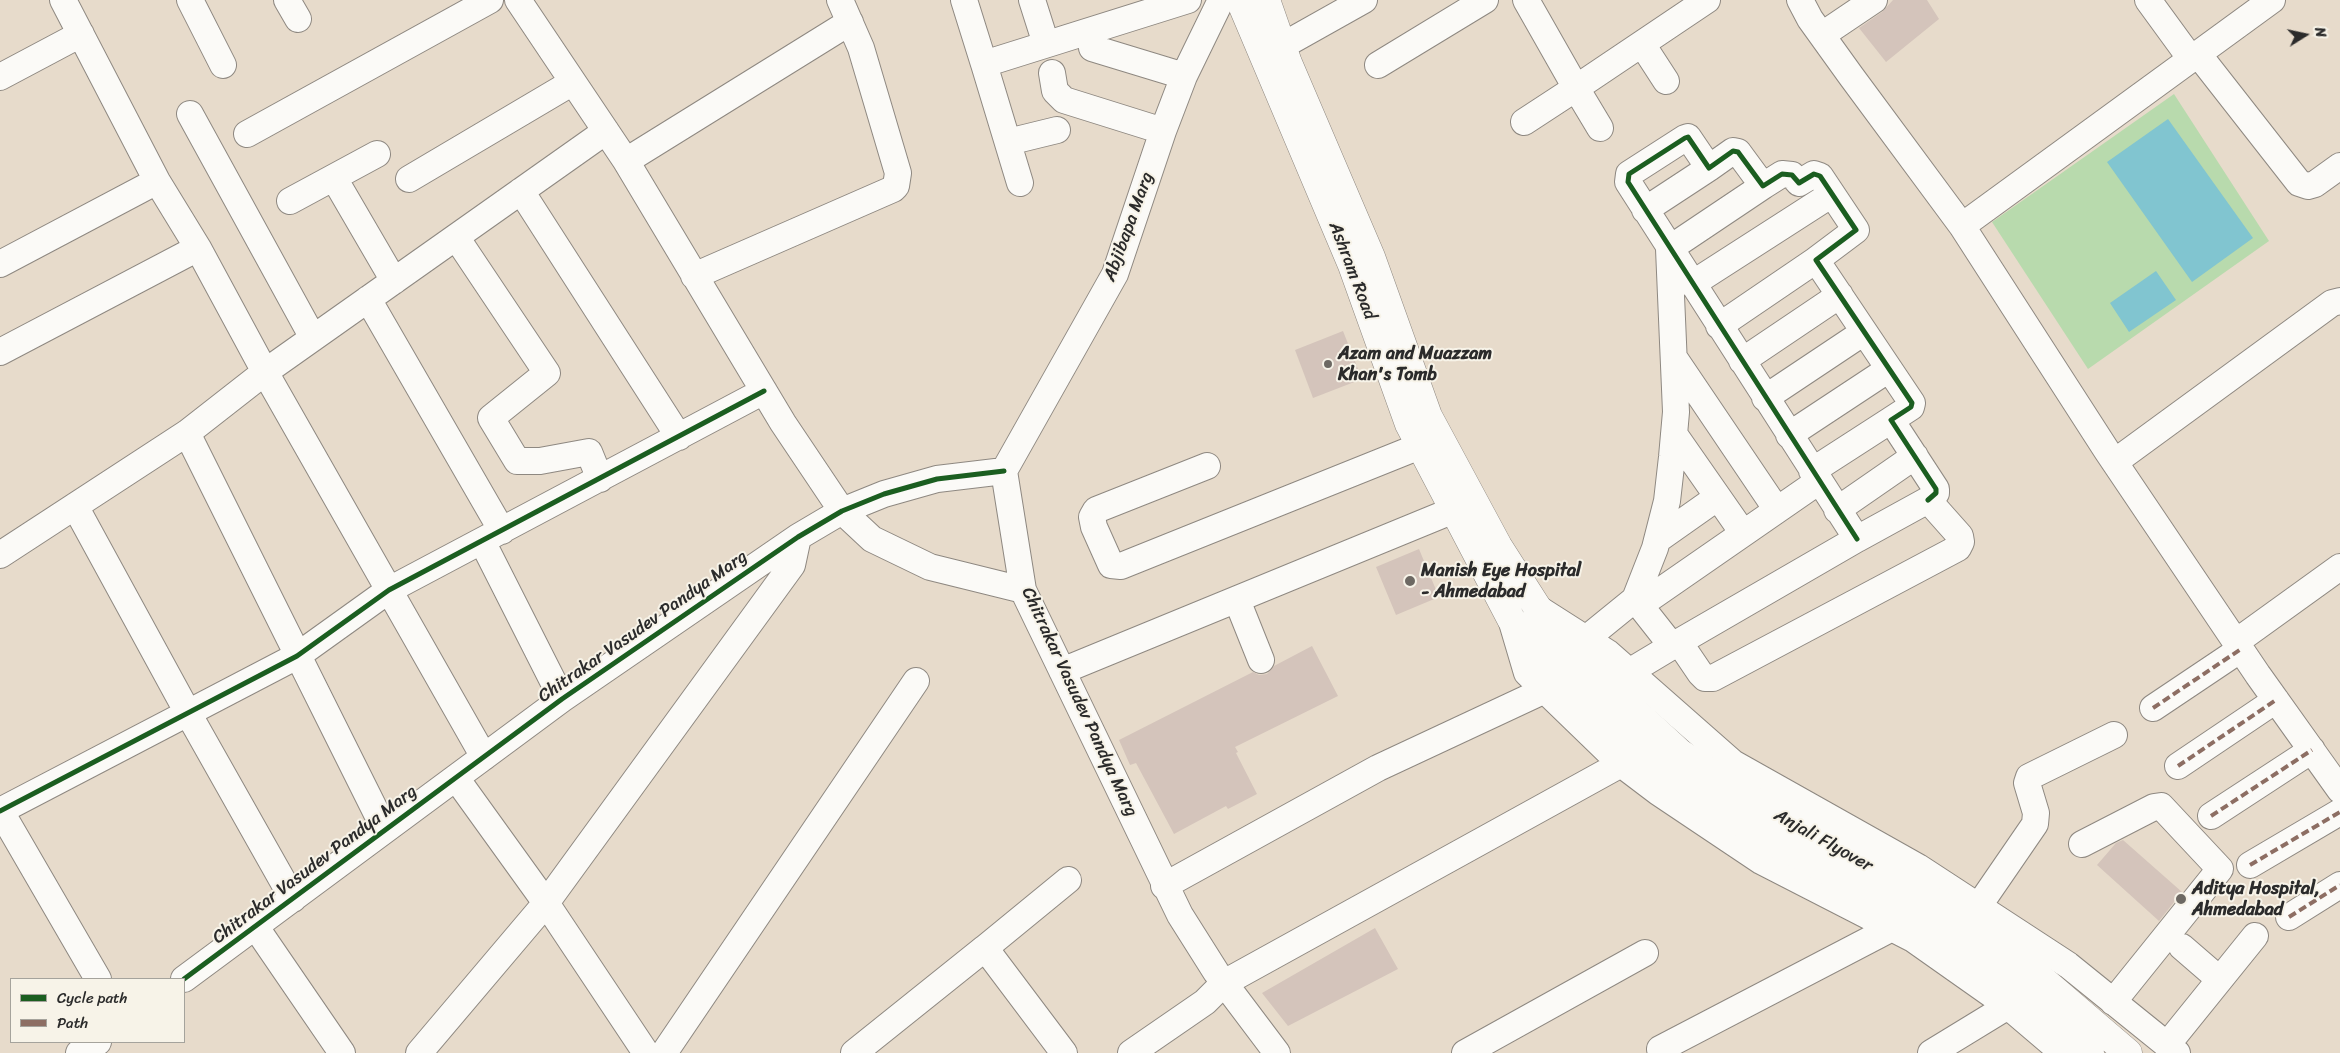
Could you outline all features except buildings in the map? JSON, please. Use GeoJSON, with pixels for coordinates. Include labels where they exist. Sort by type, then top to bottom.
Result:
{"type":"FeatureCollection","features":[{"type":"Feature","properties":{"kind":"main road","name":"Ashram Road"},"geometry":{"type":"LineString","coordinates":[[1240,0],[1352,265],[1409,424],[1510,619]]}},
{"type":"Feature","properties":{"kind":"main road","name":"Ashram Road"},"geometry":{"type":"LineString","coordinates":[[1266,0],[1282,46],[1371,257],[1428,416],[1498,546],[1536,607]]}},
{"type":"Feature","properties":{"kind":"main road","name":"Anjali Flyover"},"geometry":{"type":"LineString","coordinates":[[1536,607],[1581,647],[1680,753],[1776,815],[1953,912],[2017,958],[2128,1053]]}},
{"type":"Feature","properties":{"kind":"main road","name":"Anjali Flyover"},"geometry":{"type":"LineString","coordinates":[[1510,619],[1547,678],[1716,808],[1766,838],[1946,934],[1998,973],[2090,1053]]}},
{"type":"Feature","properties":{"kind":"street"},"geometry":{"type":"LineString","coordinates":[[63,0],[157,182],[198,248],[265,372],[484,757]]}},
{"type":"Feature","properties":{"kind":"street"},"geometry":{"type":"LineString","coordinates":[[190,0],[223,65]]}},
{"type":"Feature","properties":{"kind":"street"},"geometry":{"type":"LineString","coordinates":[[247,134],[490,0]]}},
{"type":"Feature","properties":{"kind":"street"},"geometry":{"type":"LineString","coordinates":[[518,0],[626,160],[764,391],[842,511],[872,538],[930,567],[1023,590]]}},
{"type":"Feature","properties":{"kind":"street"},"geometry":{"type":"LineString","coordinates":[[965,0],[1020,183]]}},
{"type":"Feature","properties":{"kind":"street"},"geometry":{"type":"LineString","coordinates":[[1032,0],[1046,44]]}},
{"type":"Feature","properties":{"kind":"street"},"geometry":{"type":"LineString","coordinates":[[984,64],[1188,0]]}},
{"type":"Feature","properties":{"kind":"street","name":"Abjibapa Marg"},"geometry":{"type":"LineString","coordinates":[[1004,471],[1115,274],[1163,131],[1184,76],[1221,0]]}},
{"type":"Feature","properties":{"kind":"street"},"geometry":{"type":"LineString","coordinates":[[1282,46],[1364,0]]}},
{"type":"Feature","properties":{"kind":"street"},"geometry":{"type":"LineString","coordinates":[[1378,65],[1484,0]]}},
{"type":"Feature","properties":{"kind":"street"},"geometry":{"type":"LineString","coordinates":[[1526,0],[1600,128]]}},
{"type":"Feature","properties":{"kind":"street"},"geometry":{"type":"LineString","coordinates":[[1524,122],[1707,0]]}},
{"type":"Feature","properties":{"kind":"street"},"geometry":{"type":"LineString","coordinates":[[1800,0],[1822,35],[1962,226],[2107,451],[2116,461],[2238,645],[2340,790]]}},
{"type":"Feature","properties":{"kind":"street"},"geometry":{"type":"LineString","coordinates":[[1822,35],[1874,0]]}},
{"type":"Feature","properties":{"kind":"street"},"geometry":{"type":"LineString","coordinates":[[2148,0],[2299,183],[2308,186],[2315,184],[2340,166]]}},
{"type":"Feature","properties":{"kind":"street"},"geometry":{"type":"LineString","coordinates":[[1962,226],[2272,0]]}},
{"type":"Feature","properties":{"kind":"street"},"geometry":{"type":"LineString","coordinates":[[626,160],[845,11],[861,48],[898,173],[896,186],[893,190],[694,276]]}},
{"type":"Feature","properties":{"kind":"street"},"geometry":{"type":"LineString","coordinates":[[0,77],[82,34]]}},
{"type":"Feature","properties":{"kind":"street"},"geometry":{"type":"LineString","coordinates":[[1642,44],[1666,81]]}},
{"type":"Feature","properties":{"kind":"street"},"geometry":{"type":"LineString","coordinates":[[1092,48],[1184,76]]}},
{"type":"Feature","properties":{"kind":"street"},"geometry":{"type":"LineString","coordinates":[[1052,73],[1055,91],[1064,100],[1163,131]]}},
{"type":"Feature","properties":{"kind":"street"},"geometry":{"type":"LineString","coordinates":[[409,179],[573,82]]}},
{"type":"Feature","properties":{"kind":"street"},"geometry":{"type":"LineString","coordinates":[[190,114],[313,338]]}},
{"type":"Feature","properties":{"kind":"street"},"geometry":{"type":"LineString","coordinates":[[1008,142],[1058,130]]}},
{"type":"Feature","properties":{"kind":"street"},"geometry":{"type":"LineString","coordinates":[[1,552],[76,506],[187,433],[265,372],[606,131]]}},
{"type":"Feature","properties":{"kind":"street"},"geometry":{"type":"LineString","coordinates":[[1709,168],[1688,138],[1629,174],[1628,182],[1669,249],[1857,539]]}},
{"type":"Feature","properties":{"kind":"street"},"geometry":{"type":"LineString","coordinates":[[1645,210],[1736,150],[1763,186]]}},
{"type":"Feature","properties":{"kind":"street"},"geometry":{"type":"LineString","coordinates":[[290,201],[377,154]]}},
{"type":"Feature","properties":{"kind":"street"},"geometry":{"type":"LineString","coordinates":[[1669,249],[1782,174],[1792,174],[1799,183],[1814,174],[1818,174],[1856,230],[1816,260],[1719,326]]}},
{"type":"Feature","properties":{"kind":"street"},"geometry":{"type":"LineString","coordinates":[[334,178],[394,281]]}},
{"type":"Feature","properties":{"kind":"street"},"geometry":{"type":"LineString","coordinates":[[0,264],[157,182]]}},
{"type":"Feature","properties":{"kind":"street"},"geometry":{"type":"LineString","coordinates":[[520,191],[679,437]]}},
{"type":"Feature","properties":{"kind":"street"},"geometry":{"type":"LineString","coordinates":[[1692,284],[1832,194]]}},
{"type":"Feature","properties":{"kind":"street"},"geometry":{"type":"LineString","coordinates":[[456,237],[547,373],[491,418],[517,461],[540,461],[589,452],[600,479]]}},
{"type":"Feature","properties":{"kind":"street"},"geometry":{"type":"LineString","coordinates":[[0,352],[198,248]]}},
{"type":"Feature","properties":{"kind":"street"},"geometry":{"type":"LineString","coordinates":[[1637,602],[1657,540],[1667,501],[1674,434],[1675,359],[1669,249]]}},
{"type":"Feature","properties":{"kind":"street"},"geometry":{"type":"LineString","coordinates":[[1816,260],[1912,403],[1911,407],[1816,476],[1777,510],[1637,602],[1581,647],[1629,672],[1733,764],[1918,867],[2068,965],[2172,1049],[2219,978],[2255,936]]}},
{"type":"Feature","properties":{"kind":"street"},"geometry":{"type":"LineString","coordinates":[[1742,362],[1840,295]]}},
{"type":"Feature","properties":{"kind":"street"},"geometry":{"type":"LineString","coordinates":[[368,299],[492,536],[562,700]]}},
{"type":"Feature","properties":{"kind":"street"},"geometry":{"type":"LineString","coordinates":[[2116,461],[2332,303],[2340,301]]}},
{"type":"Feature","properties":{"kind":"street"},"geometry":{"type":"LineString","coordinates":[[1766,398],[1864,332]]}},
{"type":"Feature","properties":{"kind":"street"},"geometry":{"type":"LineString","coordinates":[[1675,359],[1777,510]]}},
{"type":"Feature","properties":{"kind":"street"},"geometry":{"type":"LineString","coordinates":[[1790,435],[1889,369]]}},
{"type":"Feature","properties":{"kind":"street"},"geometry":{"type":"LineString","coordinates":[[97,978],[0,810],[297,656],[390,590],[764,391]]}},
{"type":"Feature","properties":{"kind":"street"},"geometry":{"type":"LineString","coordinates":[[1629,672],[1857,539],[1928,500],[1936,493],[1936,489],[1891,420]]}},
{"type":"Feature","properties":{"kind":"street"},"geometry":{"type":"LineString","coordinates":[[187,433],[385,830]]}},
{"type":"Feature","properties":{"kind":"street"},"geometry":{"type":"LineString","coordinates":[[1674,434],[1743,533]]}},
{"type":"Feature","properties":{"kind":"street"},"geometry":{"type":"LineString","coordinates":[[1207,466],[1096,510],[1092,517],[1094,527],[1111,565],[1121,566],[1420,446]]}},
{"type":"Feature","properties":{"kind":"street"},"geometry":{"type":"LineString","coordinates":[[1838,510],[1915,456]]}},
{"type":"Feature","properties":{"kind":"street","name":"Chitrakar Vasudev Pandya Marg"},"geometry":{"type":"LineString","coordinates":[[185,978],[562,700],[798,537],[842,511],[884,494],[938,479],[1004,471],[1023,590],[1164,886],[1180,915],[1224,983],[1277,1053]]}},
{"type":"Feature","properties":{"kind":"street"},"geometry":{"type":"LineString","coordinates":[[1657,540],[1718,497]]}},
{"type":"Feature","properties":{"kind":"street"},"geometry":{"type":"LineString","coordinates":[[1637,602],[1705,678],[1713,678],[1958,548],[1960,536],[1928,500]]}},
{"type":"Feature","properties":{"kind":"street"},"geometry":{"type":"LineString","coordinates":[[76,506],[188,713],[293,899]]}},
{"type":"Feature","properties":{"kind":"street"},"geometry":{"type":"LineString","coordinates":[[1062,671],[1454,510]]}},
{"type":"Feature","properties":{"kind":"street"},"geometry":{"type":"LineString","coordinates":[[419,1053],[546,903],[792,564],[798,537]]}},
{"type":"Feature","properties":{"kind":"street"},"geometry":{"type":"LineString","coordinates":[[2153,708],[2340,567]]}},
{"type":"Feature","properties":{"kind":"street"},"geometry":{"type":"LineString","coordinates":[[1236,600],[1261,660]]}},
{"type":"Feature","properties":{"kind":"street"},"geometry":{"type":"LineString","coordinates":[[1164,886],[1378,768],[1547,678],[1621,764],[1658,792],[1761,861],[1913,938],[2008,1006],[2063,1053]]}},
{"type":"Feature","properties":{"kind":"street"},"geometry":{"type":"LineString","coordinates":[[664,1053],[916,681]]}},
{"type":"Feature","properties":{"kind":"street"},"geometry":{"type":"LineString","coordinates":[[2178,766],[2276,700]]}},
{"type":"Feature","properties":{"kind":"street"},"geometry":{"type":"LineString","coordinates":[[1978,907],[2037,818],[2027,783],[2030,777],[2114,735]]}},
{"type":"Feature","properties":{"kind":"street"},"geometry":{"type":"LineString","coordinates":[[2211,816],[2312,750]]}},
{"type":"Feature","properties":{"kind":"street"},"geometry":{"type":"LineString","coordinates":[[1130,1053],[1205,1002],[1224,983],[1621,764]]}},
{"type":"Feature","properties":{"kind":"street"},"geometry":{"type":"LineString","coordinates":[[456,778],[546,903],[646,1053]]}},
{"type":"Feature","properties":{"kind":"street"},"geometry":{"type":"LineString","coordinates":[[2082,844],[2154,807],[2161,806],[2220,869],[2113,1002]]}},
{"type":"Feature","properties":{"kind":"street"},"geometry":{"type":"LineString","coordinates":[[2250,865],[2340,812]]}},
{"type":"Feature","properties":{"kind":"street"},"geometry":{"type":"LineString","coordinates":[[854,1053],[1068,880]]}},
{"type":"Feature","properties":{"kind":"street"},"geometry":{"type":"LineString","coordinates":[[2288,917],[2340,885]]}},
{"type":"Feature","properties":{"kind":"street"},"geometry":{"type":"LineString","coordinates":[[255,926],[342,1053]]}},
{"type":"Feature","properties":{"kind":"street"},"geometry":{"type":"LineString","coordinates":[[1658,1052],[1892,928]]}},
{"type":"Feature","properties":{"kind":"street"},"geometry":{"type":"LineString","coordinates":[[2182,947],[2219,978]]}},
{"type":"Feature","properties":{"kind":"street"},"geometry":{"type":"LineString","coordinates":[[985,948],[1064,1053]]}},
{"type":"Feature","properties":{"kind":"street"},"geometry":{"type":"LineString","coordinates":[[1474,1051],[1645,952]]}},
{"type":"Feature","properties":{"kind":"street"},"geometry":{"type":"LineString","coordinates":[[1931,1053],[2008,1006]]}},
{"type":"Feature","properties":{"kind":"street"},"geometry":{"type":"LineString","coordinates":[[79,1053],[96,1043]]}},
{"type":"Feature","properties":{"kind":"green space"},"geometry":{"type":"Polygon","coordinates":[[[2174,94],[2269,241],[2088,369],[1992,222],[2174,94]]]}},
{"type":"Feature","properties":{"kind":"water"},"geometry":{"type":"Polygon","coordinates":[[[2168,119],[2253,238],[2192,282],[2107,162],[2168,119]]]}},
{"type":"Feature","properties":{"kind":"water"},"geometry":{"type":"Polygon","coordinates":[[[2156,271],[2176,300],[2129,332],[2110,303],[2156,271]]]}},
{"type":"Feature","properties":{"kind":"marked path"},"geometry":{"type":"LineString","coordinates":[[2153,708],[2241,649]]}},
{"type":"Feature","properties":{"kind":"marked path"},"geometry":{"type":"LineString","coordinates":[[2178,766],[2276,700]]}},
{"type":"Feature","properties":{"kind":"marked path"},"geometry":{"type":"LineString","coordinates":[[2211,816],[2312,750]]}},
{"type":"Feature","properties":{"kind":"marked path"},"geometry":{"type":"LineString","coordinates":[[2250,865],[2340,812]]}},
{"type":"Feature","properties":{"kind":"marked path"},"geometry":{"type":"LineString","coordinates":[[2289,917],[2340,885]]}},
{"type":"Feature","properties":{"kind":"cycle path"},"geometry":{"type":"LineString","coordinates":[[1857,539],[1628,182],[1629,174],[1685,138],[1688,137],[1709,168],[1733,151],[1738,152],[1763,186],[1782,174],[1792,175],[1799,183],[1814,174],[1820,176],[1856,230],[1816,260],[1912,403],[1911,407],[1891,420],[1936,489],[1936,493],[1928,500]]}},
{"type":"Feature","properties":{"kind":"cycle path"},"geometry":{"type":"LineString","coordinates":[[0,811],[297,656],[389,590],[764,391]]}},
{"type":"Feature","properties":{"kind":"cycle path"},"geometry":{"type":"LineString","coordinates":[[185,978],[562,699],[798,537],[842,511],[884,494],[937,479],[1004,471]]}},
{"type":"Feature","properties":{"kind":"place","name":"Azam and Muazzam Khan's Tomb"},"geometry":{"type":"Point","coordinates":[1328,364]}},
{"type":"Feature","properties":{"kind":"place","name":"Manish Eye Hospital - Ahmedabad"},"geometry":{"type":"Point","coordinates":[1410,581]}},
{"type":"Feature","properties":{"kind":"place","name":"Aditya Hospital, Ahmedabad"},"geometry":{"type":"Point","coordinates":[2181,899]}}]}
